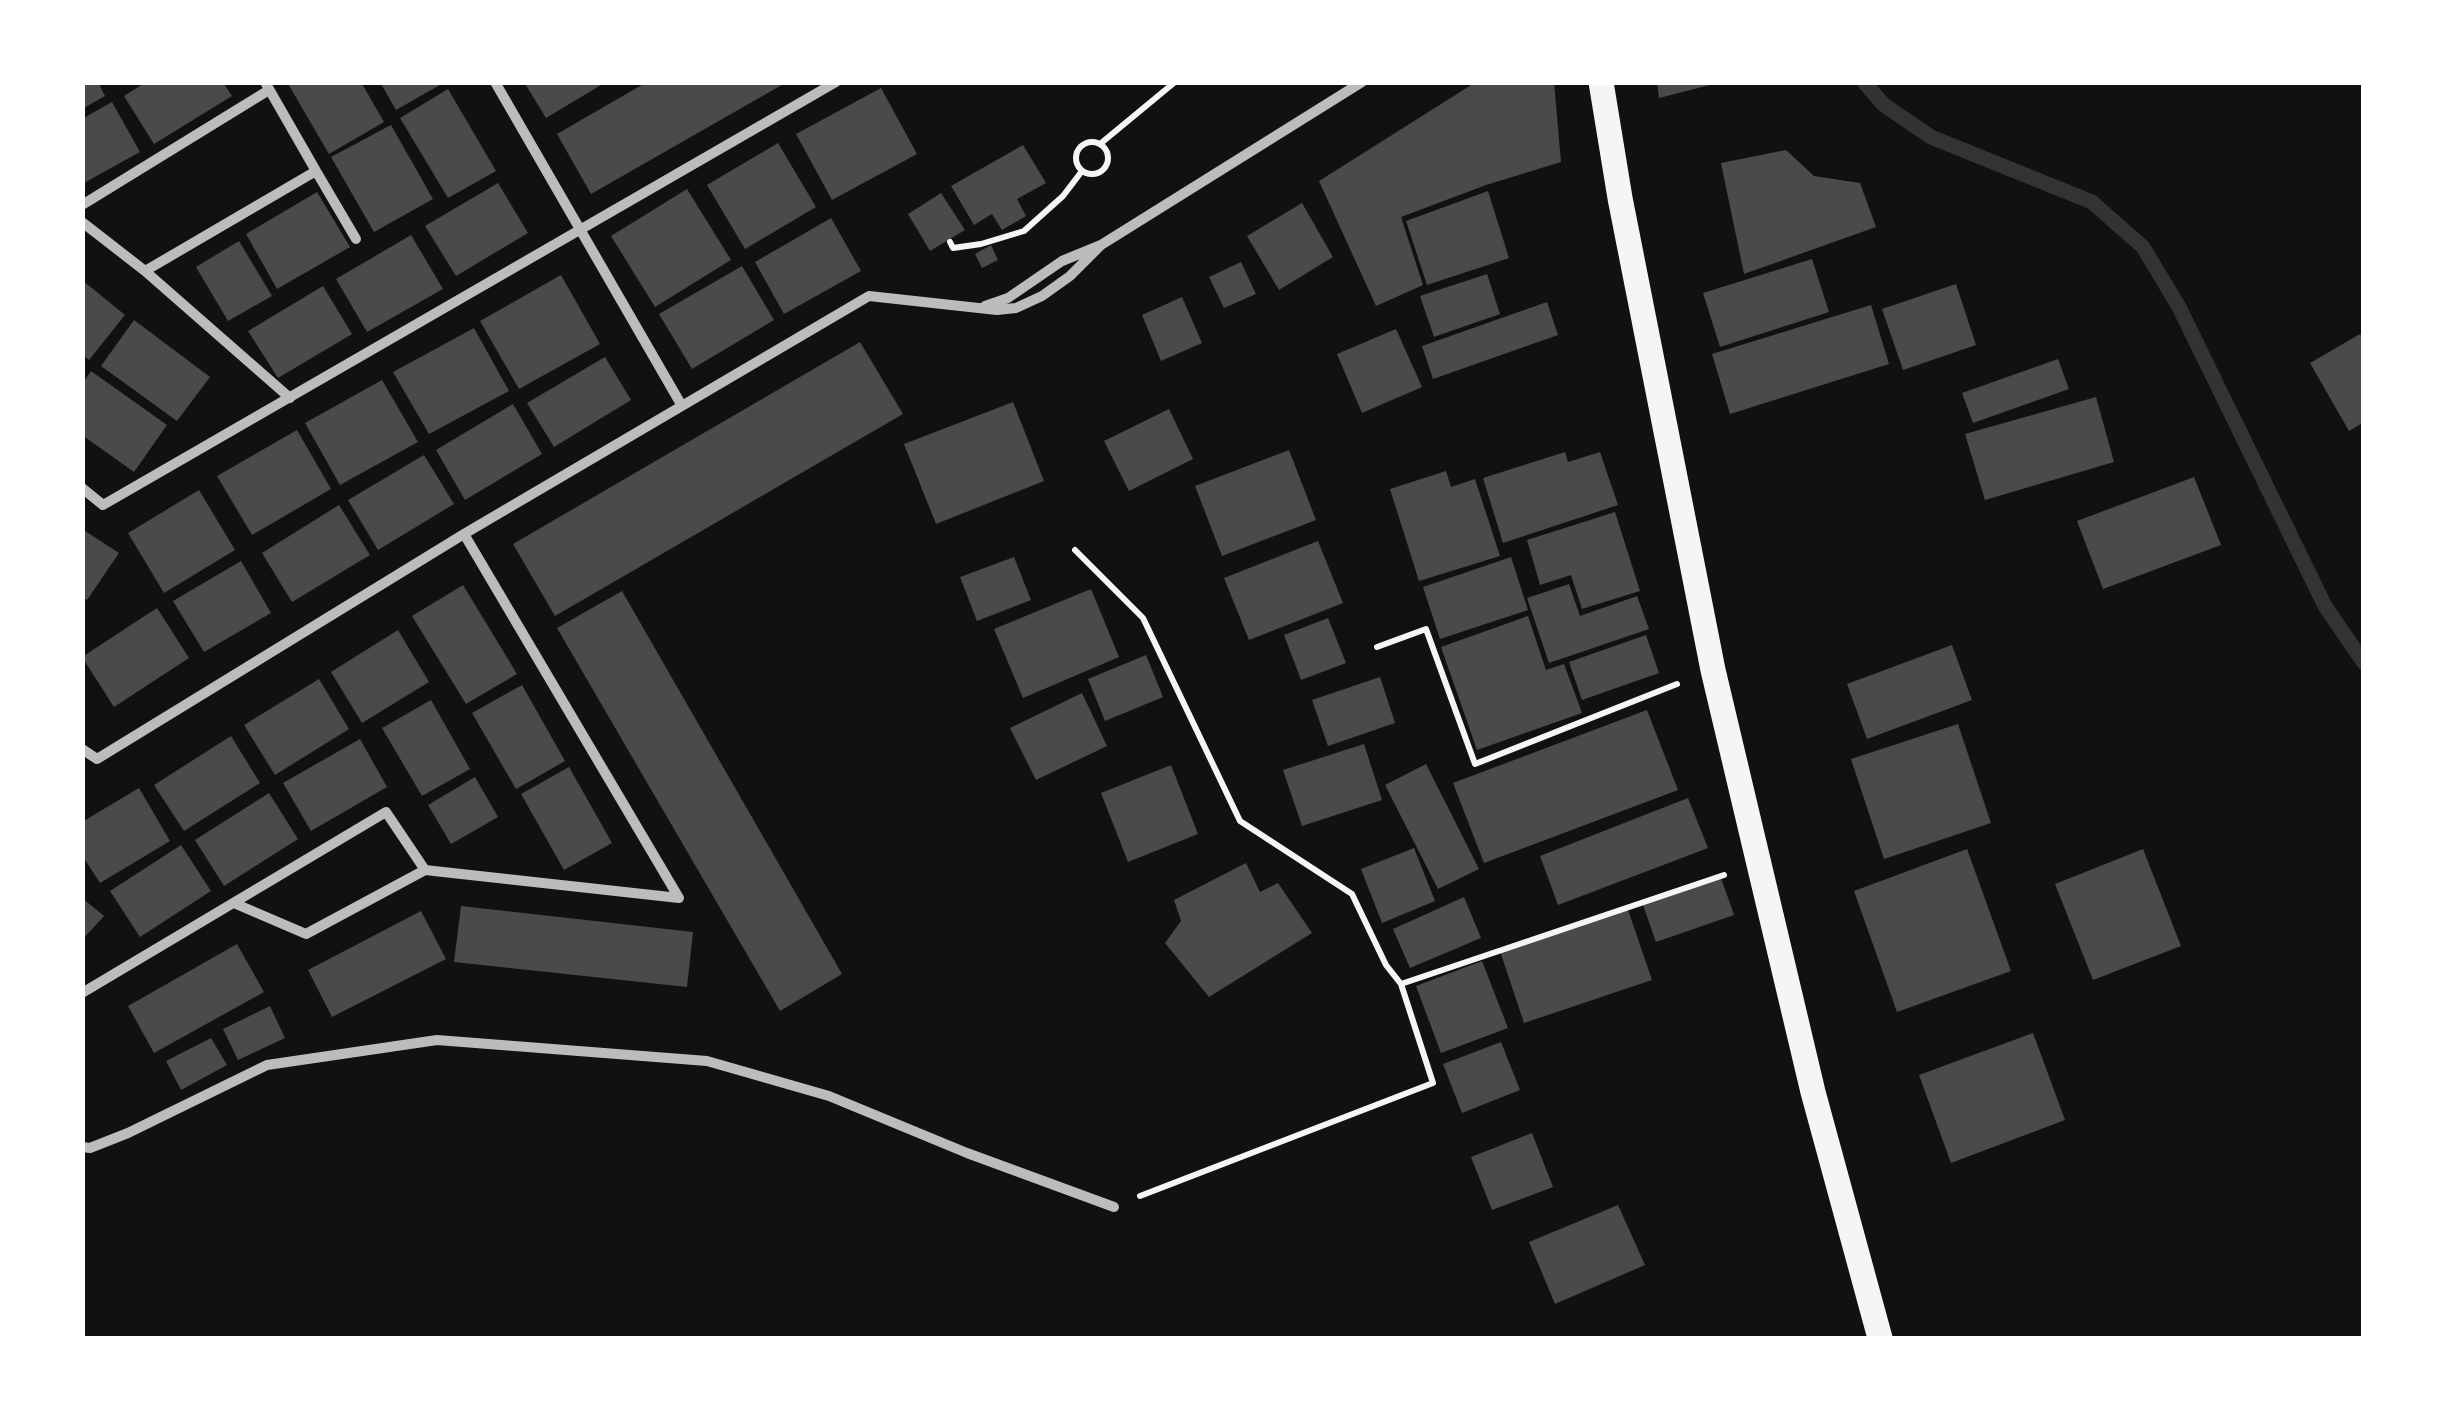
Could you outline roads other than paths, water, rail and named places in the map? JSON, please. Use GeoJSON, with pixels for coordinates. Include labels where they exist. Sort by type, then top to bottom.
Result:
{"type":"FeatureCollection","features":[{"type":"Feature","properties":{"kind":"main road"},"geometry":{"type":"LineString","coordinates":[[1601,82],[1620,198],[1713,670],[1812,1092],[1880,1338]]}},
{"type":"Feature","properties":{"kind":"street"},"geometry":{"type":"LineString","coordinates":[[495,82],[682,406]]}},
{"type":"Feature","properties":{"kind":"street"},"geometry":{"type":"LineString","coordinates":[[82,488],[103,505],[836,82]]}},
{"type":"Feature","properties":{"kind":"street"},"geometry":{"type":"LineString","coordinates":[[979,308],[1008,298],[1062,261],[1101,246],[1362,82]]}},
{"type":"Feature","properties":{"kind":"street"},"geometry":{"type":"LineString","coordinates":[[82,205],[267,86],[356,239]]}},
{"type":"Feature","properties":{"kind":"street"},"geometry":{"type":"LineString","coordinates":[[145,271],[316,171]]}},
{"type":"Feature","properties":{"kind":"street"},"geometry":{"type":"LineString","coordinates":[[82,222],[145,271],[290,398]]}},
{"type":"Feature","properties":{"kind":"street"},"geometry":{"type":"LineString","coordinates":[[82,749],[97,760],[464,534],[869,296],[979,308],[1016,308],[1070,276],[1101,246]]}},
{"type":"Feature","properties":{"kind":"street"},"geometry":{"type":"LineString","coordinates":[[236,904],[306,934],[425,870],[678,898],[464,534]]}},
{"type":"Feature","properties":{"kind":"street"},"geometry":{"type":"LineString","coordinates":[[82,993],[386,812],[425,870]]}},
{"type":"Feature","properties":{"kind":"street"},"geometry":{"type":"LineString","coordinates":[[82,1147],[90,1148],[128,1134],[267,1065],[437,1040],[707,1061],[829,1096],[967,1153],[1114,1206]]}},
{"type":"Feature","properties":{"kind":"waterway"},"geometry":{"type":"LineString","coordinates":[[1864,82],[1884,105],[1931,137],[2092,202],[2143,247],[2179,307],[2325,606],[2364,663]]}}]}
